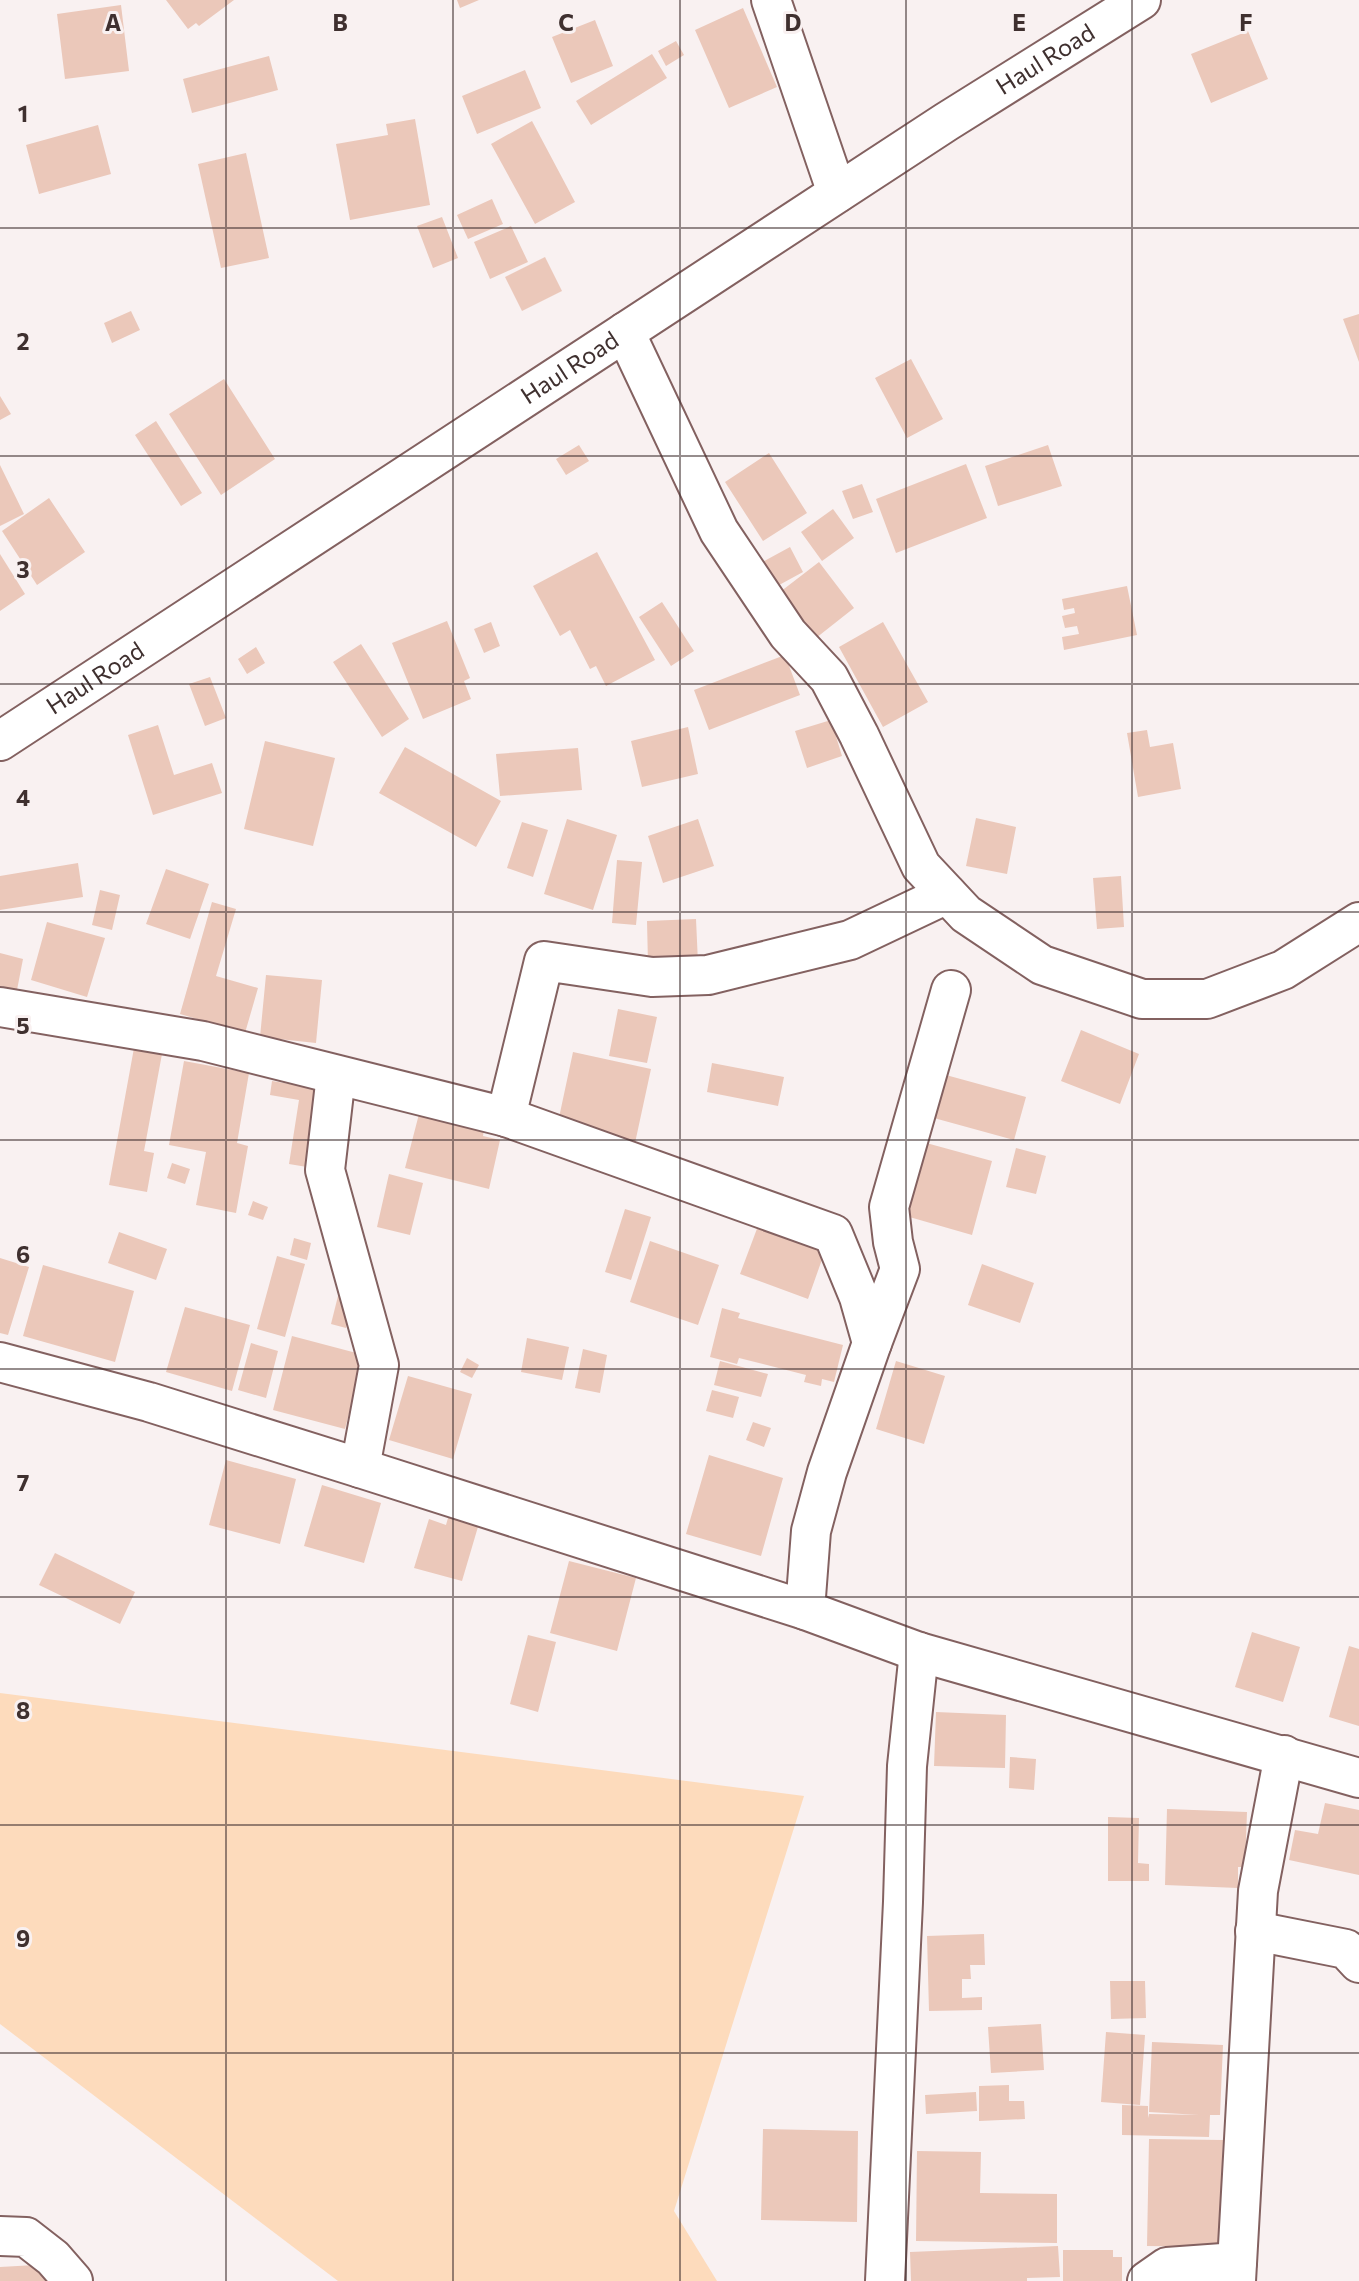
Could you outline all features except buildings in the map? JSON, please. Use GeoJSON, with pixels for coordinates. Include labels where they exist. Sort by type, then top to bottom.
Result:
{"type":"FeatureCollection","features":[{"type":"Feature","properties":{"kind":"street"},"geometry":{"type":"LineString","coordinates":[[771,0],[837,193]]}},
{"type":"Feature","properties":{"kind":"street","name":"Haul Road"},"geometry":{"type":"LineString","coordinates":[[0,741],[837,193],[1141,0]]}},
{"type":"Feature","properties":{"kind":"street"},"geometry":{"type":"LineString","coordinates":[[625,332],[719,531],[788,634],[829,678],[859,735],[920,866],[966,914],[1042,965],[1142,999],[1207,999],[1283,970],[1359,922]]}},
{"type":"Feature","properties":{"kind":"street"},"geometry":{"type":"LineString","coordinates":[[506,1117],[544,961],[652,977],[708,975],[850,940],[947,894]]}},
{"type":"Feature","properties":{"kind":"street"},"geometry":{"type":"LineString","coordinates":[[805,1610],[811,1531],[827,1472],[900,1269],[893,1242],[889,1207],[951,990]]}},
{"type":"Feature","properties":{"kind":"street"},"geometry":{"type":"LineString","coordinates":[[0,1007],[203,1041],[506,1117],[833,1234],[859,1297],[872,1343]]}},
{"type":"Feature","properties":{"kind":"street"},"geometry":{"type":"LineString","coordinates":[[336,1075],[325,1170],[379,1365],[360,1468]]}},
{"type":"Feature","properties":{"kind":"street"},"geometry":{"type":"LineString","coordinates":[[0,1362],[149,1402],[360,1468],[805,1610],[919,1652],[1359,1778]]}},
{"type":"Feature","properties":{"kind":"street"},"geometry":{"type":"LineString","coordinates":[[885,2281],[904,1902],[907,1766],[919,1652]]}},
{"type":"Feature","properties":{"kind":"street"},"geometry":{"type":"LineString","coordinates":[[1147,2281],[1167,2267],[1237,2272],[1258,1891],[1284,1755]]}},
{"type":"Feature","properties":{"kind":"street"},"geometry":{"type":"LineString","coordinates":[[1255,1931],[1346,1949],[1359,1963]]}},
{"type":"Feature","properties":{"kind":"street"},"geometry":{"type":"LineString","coordinates":[[0,2236],[26,2236],[53,2258],[73,2281]]}},
{"type":"Feature","properties":{"kind":"shaded area"},"geometry":{"type":"Polygon","coordinates":[[[0,1693],[804,1796],[674,2211],[717,2281],[338,2281],[0,2024],[0,1693]]]}}]}
